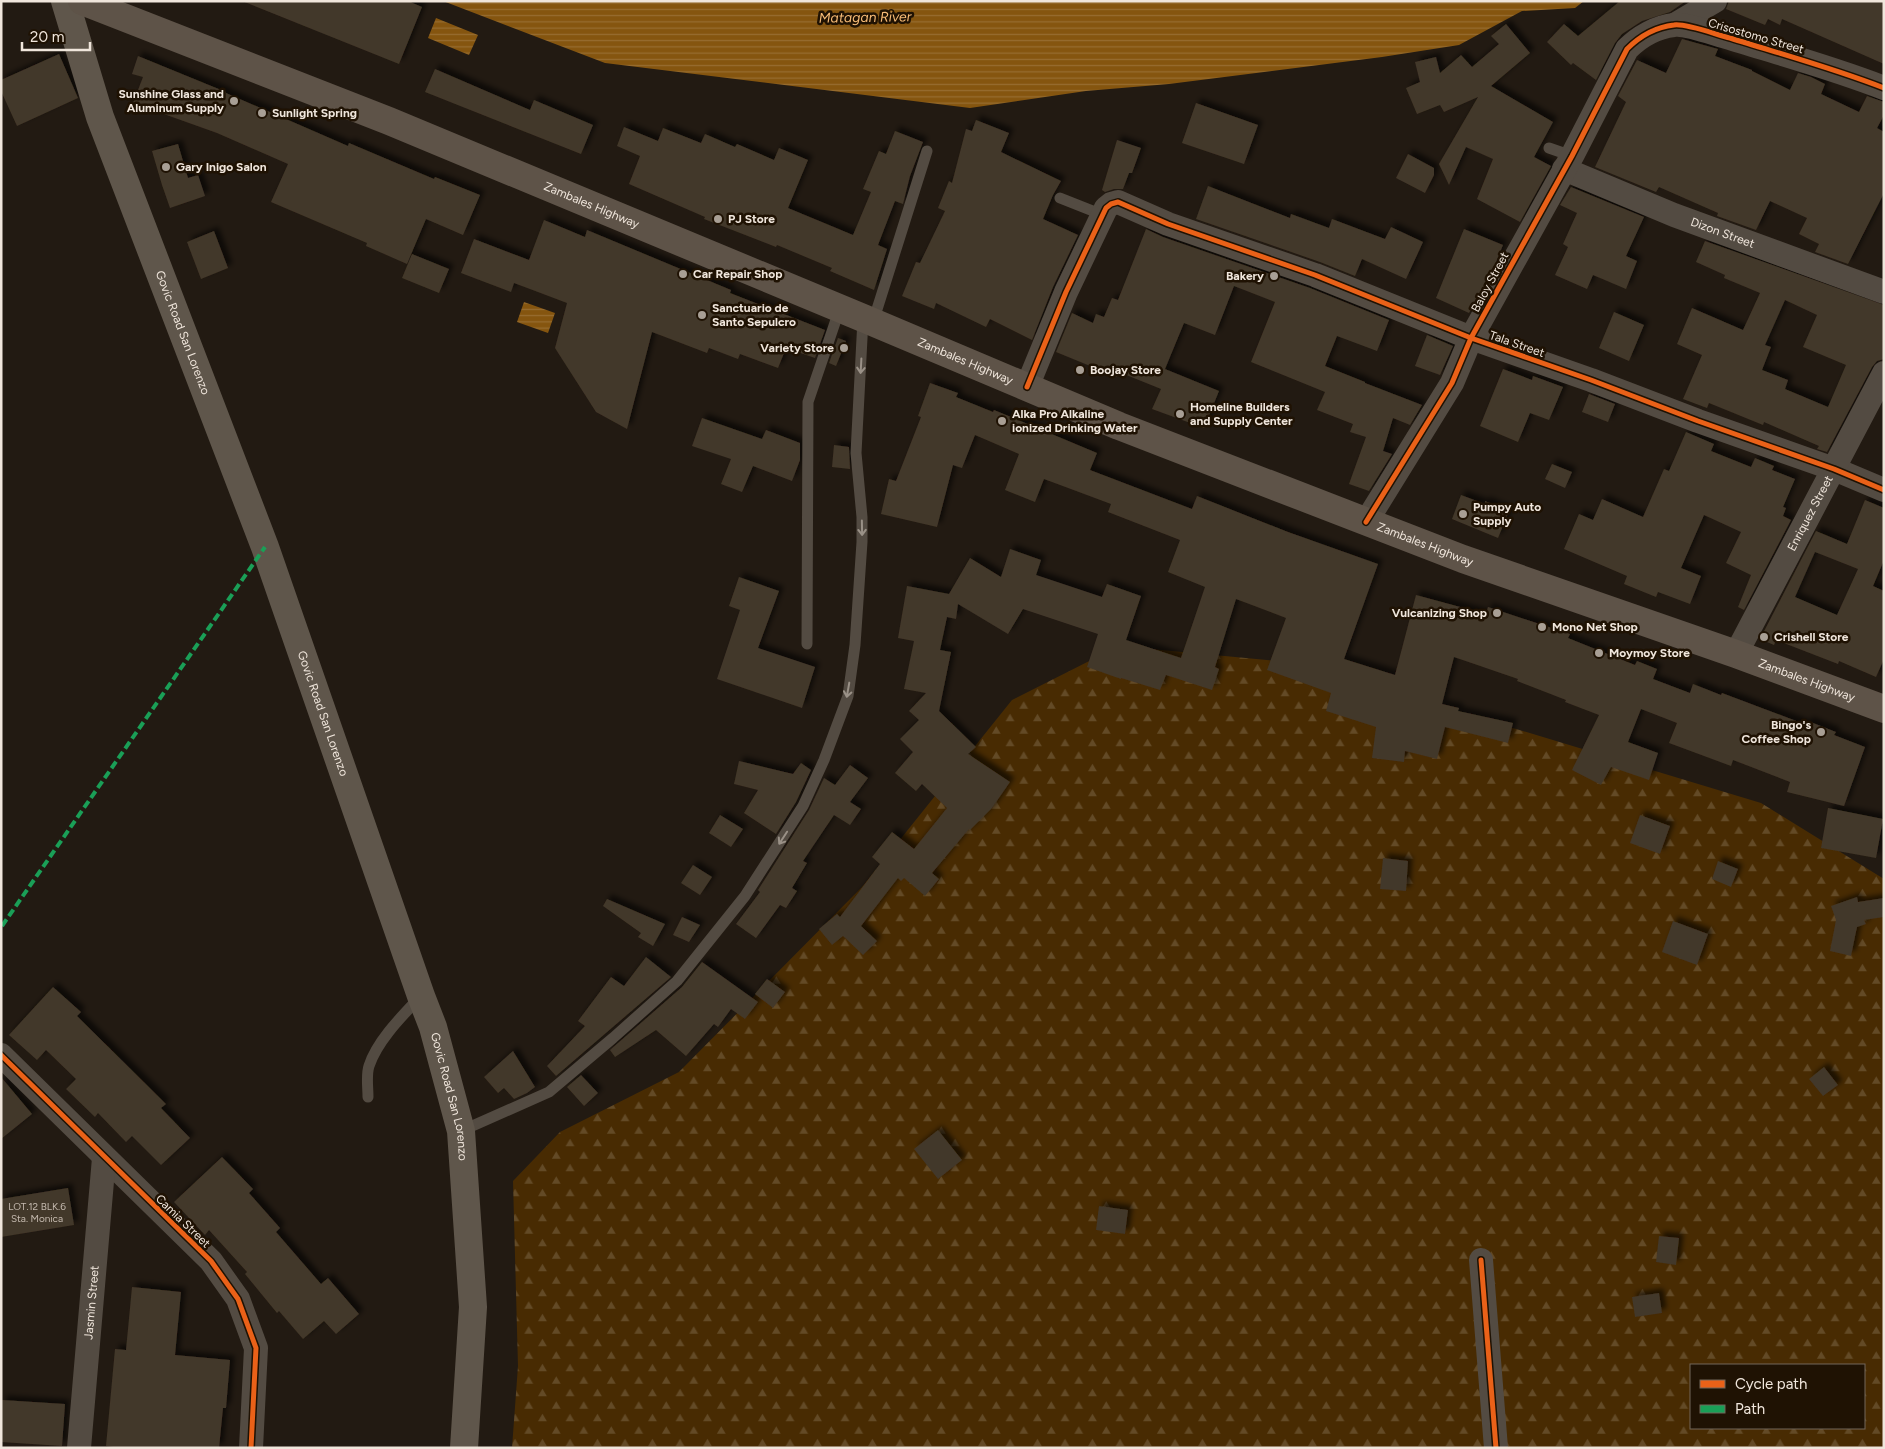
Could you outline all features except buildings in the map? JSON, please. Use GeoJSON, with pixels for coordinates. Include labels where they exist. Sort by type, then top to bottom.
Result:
{"type":"FeatureCollection","features":[{"type":"Feature","properties":{"kind":"main road","name":"Govic Road San Lorenzo"},"geometry":{"type":"LineString","coordinates":[[65,1],[100,117],[265,547],[433,1027],[461,1131],[473,1307],[464,1448]]}},
{"type":"Feature","properties":{"kind":"main road","name":"Zambales Highway"},"geometry":{"type":"LineString","coordinates":[[95,4],[389,121],[1119,426],[1366,522],[1528,582],[1736,654],[1884,709]]}},
{"type":"Feature","properties":{"kind":"street"},"geometry":{"type":"LineString","coordinates":[[1676,24],[1714,1]]}},
{"type":"Feature","properties":{"kind":"street","name":"Baloy Street"},"geometry":{"type":"LineString","coordinates":[[1366,522],[1452,383],[1470,338],[1568,163],[1627,49],[1645,35],[1676,24]]}},
{"type":"Feature","properties":{"kind":"street","name":"Crisostomo Street"},"geometry":{"type":"LineString","coordinates":[[1676,24],[1842,72],[1884,88]]}},
{"type":"Feature","properties":{"kind":"street","name":"Dizon Street"},"geometry":{"type":"LineString","coordinates":[[1568,163],[1674,215],[1884,292]]}},
{"type":"Feature","properties":{"kind":"street"},"geometry":{"type":"LineString","coordinates":[[1027,387],[1066,292],[1110,209]]}},
{"type":"Feature","properties":{"kind":"street","name":"Tala Street"},"geometry":{"type":"LineString","coordinates":[[1110,209],[1168,224],[1315,275],[1470,338],[1834,469],[1884,490]]}},
{"type":"Feature","properties":{"kind":"street","name":"Enriquez Street"},"geometry":{"type":"LineString","coordinates":[[1736,654],[1884,373]]}},
{"type":"Feature","properties":{"kind":"street","name":"Camia Street"},"geometry":{"type":"LineString","coordinates":[[1,1055],[211,1261],[238,1299],[256,1348],[251,1448]]}},
{"type":"Feature","properties":{"kind":"street","name":"Jasmin Street"},"geometry":{"type":"LineString","coordinates":[[79,1448],[104,1158]]}},
{"type":"Feature","properties":{"kind":"street"},"geometry":{"type":"LineString","coordinates":[[1481,1260],[1496,1448]]}},
{"type":"Feature","properties":{"kind":"lane"},"geometry":{"type":"LineString","coordinates":[[1549,148],[1568,163]]}},
{"type":"Feature","properties":{"kind":"lane"},"geometry":{"type":"LineString","coordinates":[[806,644],[808,402],[859,316],[927,151]]}},
{"type":"Feature","properties":{"kind":"lane"},"geometry":{"type":"LineString","coordinates":[[1060,198],[1110,209]]}},
{"type":"Feature","properties":{"kind":"lane"},"geometry":{"type":"LineString","coordinates":[[461,1131],[549,1092],[614,1038],[677,981],[745,896],[803,806],[824,760],[848,696],[855,645],[862,542],[862,517],[856,453],[859,316]]}},
{"type":"Feature","properties":{"kind":"lane"},"geometry":{"type":"LineString","coordinates":[[368,1097],[369,1067],[377,1049],[397,1022],[421,996]]}},
{"type":"Feature","properties":{"kind":"green space"},"geometry":{"type":"Polygon","coordinates":[[[1119,646],[1298,663],[1761,803],[1884,879],[1884,1448],[512,1448],[518,1366],[513,1181],[560,1132],[679,1072],[862,887],[1012,700],[1119,646]]]}},
{"type":"Feature","properties":{"kind":"water","name":"Matagan River"},"geometry":{"type":"Polygon","coordinates":[[[443,1],[1584,1],[1575,8],[1522,11],[1459,45],[1382,57],[1169,84],[1086,91],[970,108],[605,63],[443,1]]]}},
{"type":"Feature","properties":{"kind":"water"},"geometry":{"type":"Polygon","coordinates":[[[436,18],[478,35],[469,55],[428,38],[436,18]]]}},
{"type":"Feature","properties":{"kind":"water"},"geometry":{"type":"Polygon","coordinates":[[[524,302],[555,313],[548,333],[517,322],[524,302]]]}},
{"type":"Feature","properties":{"kind":"marked path"},"geometry":{"type":"LineString","coordinates":[[2,926],[265,547]]}},
{"type":"Feature","properties":{"kind":"cycle path"},"geometry":{"type":"LineString","coordinates":[[1366,522],[1452,383],[1471,338],[1572,156],[1627,49],[1648,33],[1674,25],[1686,26],[1846,74],[1884,88]]}},
{"type":"Feature","properties":{"kind":"cycle path"},"geometry":{"type":"LineString","coordinates":[[1027,387],[1066,292],[1106,208],[1118,202],[1168,224],[1315,275],[1471,338],[1834,469],[1884,490]]}},
{"type":"Feature","properties":{"kind":"cycle path"},"geometry":{"type":"LineString","coordinates":[[1,1055],[211,1261],[238,1299],[256,1348],[251,1448]]}},
{"type":"Feature","properties":{"kind":"cycle path"},"geometry":{"type":"LineString","coordinates":[[1481,1260],[1496,1448]]}},
{"type":"Feature","properties":{"kind":"place","name":"Sunshine Glass and Aluminum Supply"},"geometry":{"type":"Point","coordinates":[234,101]}},
{"type":"Feature","properties":{"kind":"place","name":"Sunlight Spring"},"geometry":{"type":"Point","coordinates":[262,113]}},
{"type":"Feature","properties":{"kind":"place","name":"Gary Inigo Salon"},"geometry":{"type":"Point","coordinates":[166,167]}},
{"type":"Feature","properties":{"kind":"place","name":"PJ Store"},"geometry":{"type":"Point","coordinates":[718,219]}},
{"type":"Feature","properties":{"kind":"place","name":"Car Repair Shop"},"geometry":{"type":"Point","coordinates":[683,274]}},
{"type":"Feature","properties":{"kind":"place","name":"Bakery"},"geometry":{"type":"Point","coordinates":[1274,276]}},
{"type":"Feature","properties":{"kind":"place","name":"Sanctuario de Santo Sepulcro"},"geometry":{"type":"Point","coordinates":[702,315]}},
{"type":"Feature","properties":{"kind":"place","name":"Variety Store"},"geometry":{"type":"Point","coordinates":[844,348]}},
{"type":"Feature","properties":{"kind":"place","name":"Boojay Store"},"geometry":{"type":"Point","coordinates":[1080,370]}},
{"type":"Feature","properties":{"kind":"place","name":"Homeline Builders and Supply Center"},"geometry":{"type":"Point","coordinates":[1180,414]}},
{"type":"Feature","properties":{"kind":"place","name":"Alka Pro Alkaline ionized Drinking Water"},"geometry":{"type":"Point","coordinates":[1002,421]}},
{"type":"Feature","properties":{"kind":"place","name":"Pumpy Auto Supply"},"geometry":{"type":"Point","coordinates":[1463,514]}},
{"type":"Feature","properties":{"kind":"place","name":"Vulcanizing Shop"},"geometry":{"type":"Point","coordinates":[1497,613]}},
{"type":"Feature","properties":{"kind":"place","name":"Mono Net Shop"},"geometry":{"type":"Point","coordinates":[1542,627]}},
{"type":"Feature","properties":{"kind":"place","name":"Crishell Store"},"geometry":{"type":"Point","coordinates":[1764,637]}},
{"type":"Feature","properties":{"kind":"place","name":"Moymoy Store"},"geometry":{"type":"Point","coordinates":[1599,653]}},
{"type":"Feature","properties":{"kind":"place","name":"Bingo's Coffee Shop"},"geometry":{"type":"Point","coordinates":[1821,732]}}]}
